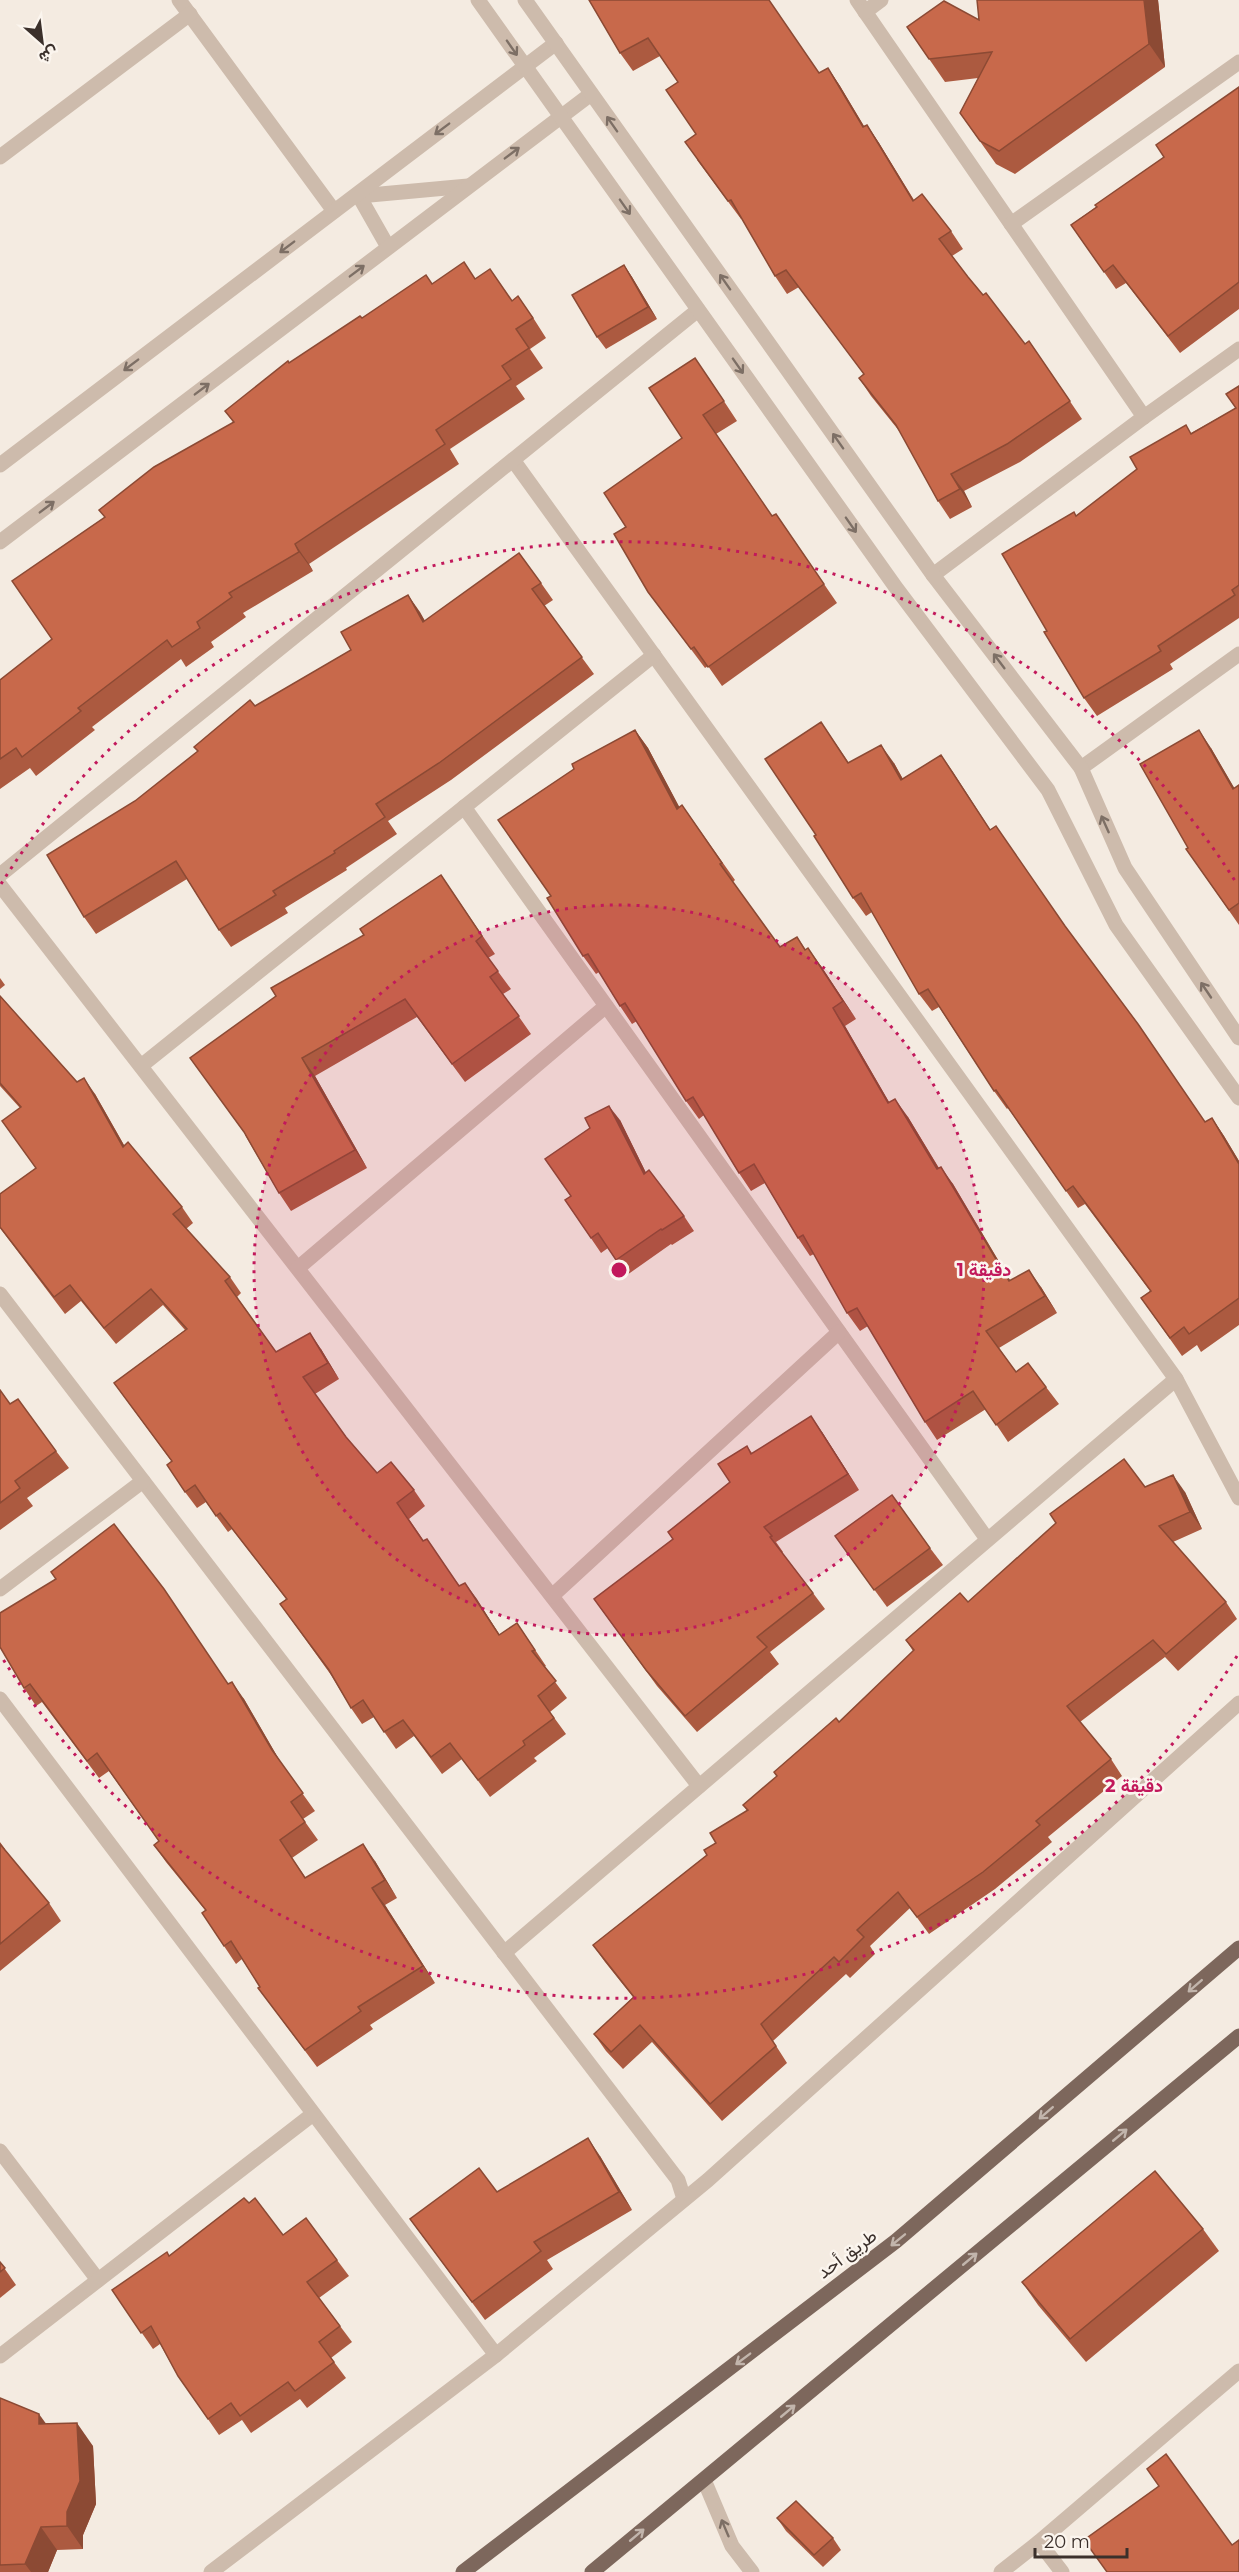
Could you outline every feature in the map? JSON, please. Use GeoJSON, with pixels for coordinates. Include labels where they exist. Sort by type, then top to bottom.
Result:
{"type":"FeatureCollection","features":[{"type":"Feature","properties":{"kind":"main road","name":"طريق أحد"},"geometry":{"type":"LineString","coordinates":[[463,2572],[896,2241],[1239,1948]]}},
{"type":"Feature","properties":{"kind":"main road"},"geometry":{"type":"LineString","coordinates":[[592,2572],[1239,2036]]}},
{"type":"Feature","properties":{"kind":"street"},"geometry":{"type":"LineString","coordinates":[[179,0],[334,211]]}},
{"type":"Feature","properties":{"kind":"street"},"geometry":{"type":"LineString","coordinates":[[478,0],[897,589],[1048,790],[1116,926],[1239,1098]]}},
{"type":"Feature","properties":{"kind":"street"},"geometry":{"type":"LineString","coordinates":[[525,0],[933,574],[1080,768],[1125,868],[1239,1038]]}},
{"type":"Feature","properties":{"kind":"street"},"geometry":{"type":"LineString","coordinates":[[881,0],[861,6],[1144,417]]}},
{"type":"Feature","properties":{"kind":"street"},"geometry":{"type":"LineString","coordinates":[[0,157],[189,14]]}},
{"type":"Feature","properties":{"kind":"street"},"geometry":{"type":"LineString","coordinates":[[0,465],[556,44]]}},
{"type":"Feature","properties":{"kind":"street"},"geometry":{"type":"LineString","coordinates":[[1011,224],[1239,62]]}},
{"type":"Feature","properties":{"kind":"street"},"geometry":{"type":"LineString","coordinates":[[0,542],[591,94]]}},
{"type":"Feature","properties":{"kind":"street"},"geometry":{"type":"LineString","coordinates":[[388,247],[359,196],[468,186]]}},
{"type":"Feature","properties":{"kind":"street"},"geometry":{"type":"LineString","coordinates":[[0,876],[698,310]]}},
{"type":"Feature","properties":{"kind":"street"},"geometry":{"type":"LineString","coordinates":[[933,574],[1239,349]]}},
{"type":"Feature","properties":{"kind":"street"},"geometry":{"type":"LineString","coordinates":[[513,460],[1176,1378],[1239,1498]]}},
{"type":"Feature","properties":{"kind":"street"},"geometry":{"type":"LineString","coordinates":[[1080,768],[1239,654]]}},
{"type":"Feature","properties":{"kind":"street"},"geometry":{"type":"LineString","coordinates":[[141,1066],[654,655]]}},
{"type":"Feature","properties":{"kind":"street"},"geometry":{"type":"LineString","coordinates":[[464,807],[987,1539]]}},
{"type":"Feature","properties":{"kind":"street"},"geometry":{"type":"LineString","coordinates":[[0,885],[699,1786]]}},
{"type":"Feature","properties":{"kind":"street"},"geometry":{"type":"LineString","coordinates":[[298,1268],[606,1006]]}},
{"type":"Feature","properties":{"kind":"street"},"geometry":{"type":"LineString","coordinates":[[0,1294],[678,2180],[684,2199]]}},
{"type":"Feature","properties":{"kind":"street"},"geometry":{"type":"LineString","coordinates":[[552,1596],[839,1332]]}},
{"type":"Feature","properties":{"kind":"street"},"geometry":{"type":"LineString","coordinates":[[504,1953],[1176,1378]]}},
{"type":"Feature","properties":{"kind":"street"},"geometry":{"type":"LineString","coordinates":[[0,1589],[144,1481]]}},
{"type":"Feature","properties":{"kind":"street"},"geometry":{"type":"LineString","coordinates":[[0,1700],[496,2355]]}},
{"type":"Feature","properties":{"kind":"street"},"geometry":{"type":"LineString","coordinates":[[211,2572],[496,2355],[684,2199],[1239,1703]]}},
{"type":"Feature","properties":{"kind":"street"},"geometry":{"type":"LineString","coordinates":[[0,2356],[313,2114]]}},
{"type":"Feature","properties":{"kind":"street"},"geometry":{"type":"LineString","coordinates":[[0,2151],[98,2280]]}},
{"type":"Feature","properties":{"kind":"street"},"geometry":{"type":"LineString","coordinates":[[1001,2572],[1040,2542],[1239,2371]]}},
{"type":"Feature","properties":{"kind":"street"},"geometry":{"type":"LineString","coordinates":[[704,2480],[732,2546],[752,2572]]}},
{"type":"Feature","properties":{"kind":"street"},"geometry":{"type":"LineString","coordinates":[[1040,2542],[1062,2572]]}},
{"type":"Feature","properties":{"kind":"building"},"geometry":{"type":"Polygon","coordinates":[[[589,0],[769,0],[819,73],[828,68],[863,127],[867,125],[913,201],[922,194],[951,231],[939,239],[983,295],[986,293],[1025,344],[1029,341],[1070,401],[1007,444],[951,474],[960,489],[938,501],[896,425],[859,378],[864,374],[786,270],[775,276],[731,200],[728,201],[685,142],[696,134],[666,90],[678,82],[648,38],[620,53],[589,0]]]}},
{"type":"Feature","properties":{"kind":"building"},"geometry":{"type":"Polygon","coordinates":[[[977,0],[1144,0],[1149,44],[999,151],[980,141],[960,113],[992,52],[929,59],[907,27],[944,1],[979,20],[977,0]]]}},
{"type":"Feature","properties":{"kind":"building"},"geometry":{"type":"Polygon","coordinates":[[[1239,87],[1239,282],[1168,336],[1113,265],[1104,272],[1071,225],[1097,207],[1095,205],[1164,157],[1156,145],[1239,87]]]}},
{"type":"Feature","properties":{"kind":"building"},"geometry":{"type":"Polygon","coordinates":[[[464,262],[475,279],[490,269],[512,301],[518,296],[533,318],[516,329],[529,348],[502,366],[511,379],[436,430],[445,444],[295,544],[299,552],[229,593],[232,597],[197,622],[200,628],[172,647],[167,640],[78,708],[81,711],[22,757],[16,748],[0,759],[0,680],[52,639],[12,581],[105,517],[99,510],[154,467],[234,422],[225,411],[288,361],[289,363],[360,316],[362,318],[426,275],[432,284],[464,262]]]}},
{"type":"Feature","properties":{"kind":"building"},"geometry":{"type":"Polygon","coordinates":[[[624,265],[648,307],[597,337],[572,295],[624,265]]]}},
{"type":"Feature","properties":{"kind":"building"},"geometry":{"type":"Polygon","coordinates":[[[695,358],[724,401],[703,415],[772,516],[776,514],[824,584],[708,667],[694,647],[691,649],[648,592],[614,534],[626,527],[604,493],[682,438],[649,388],[695,358]]]}},
{"type":"Feature","properties":{"kind":"building"},"geometry":{"type":"Polygon","coordinates":[[[1239,386],[1239,585],[1232,590],[1235,595],[1158,646],[1161,651],[1084,698],[1044,632],[1047,631],[1002,554],[1074,512],[1076,516],[1137,469],[1130,457],[1186,425],[1191,434],[1236,408],[1226,394],[1239,386]]]}},
{"type":"Feature","properties":{"kind":"building"},"geometry":{"type":"Polygon","coordinates":[[[519,553],[541,583],[532,589],[582,657],[439,763],[376,804],[385,817],[334,851],[335,853],[273,891],[276,895],[219,930],[176,861],[84,917],[47,855],[135,801],[198,751],[194,747],[250,700],[255,706],[351,650],[341,632],[408,595],[423,622],[519,553]]]}},
{"type":"Feature","properties":{"kind":"building"},"geometry":{"type":"Polygon","coordinates":[[[821,722],[848,763],[881,745],[901,780],[941,755],[990,830],[996,826],[1205,1122],[1212,1118],[1239,1164],[1239,1298],[1189,1334],[1184,1327],[1170,1338],[1141,1298],[1151,1291],[1073,1186],[1066,1191],[996,1090],[994,1091],[928,989],[919,994],[861,893],[853,898],[814,836],[816,835],[765,759],[821,722]]]}},
{"type":"Feature","properties":{"kind":"building"},"geometry":{"type":"Polygon","coordinates":[[[635,730],[677,809],[682,805],[722,863],[720,864],[780,947],[797,937],[805,950],[808,948],[843,1001],[833,1008],[888,1103],[895,1099],[937,1169],[941,1167],[1009,1281],[1029,1270],[1045,1296],[986,1331],[1016,1372],[1028,1363],[1046,1387],[996,1425],[973,1391],[925,1422],[857,1308],[847,1313],[803,1235],[798,1238],[754,1164],[739,1173],[693,1097],[686,1101],[625,1003],[620,1006],[588,954],[583,956],[547,898],[551,896],[498,820],[574,769],[572,764],[635,730]]]}},
{"type":"Feature","properties":{"kind":"building"},"geometry":{"type":"Polygon","coordinates":[[[1199,730],[1233,789],[1239,785],[1239,903],[1229,910],[1186,849],[1188,848],[1140,764],[1199,730]]]}},
{"type":"Feature","properties":{"kind":"building"},"geometry":{"type":"Polygon","coordinates":[[[441,875],[482,936],[476,941],[498,971],[490,977],[519,1016],[452,1064],[405,999],[302,1058],[355,1150],[279,1193],[244,1132],[190,1058],[276,996],[271,988],[364,935],[360,929],[441,875]]]}},
{"type":"Feature","properties":{"kind":"building"},"geometry":{"type":"Polygon","coordinates":[[[0,996],[77,1082],[84,1078],[123,1147],[128,1142],[182,1207],[173,1214],[230,1277],[225,1281],[276,1352],[310,1333],[328,1363],[303,1377],[346,1437],[377,1473],[391,1462],[414,1490],[397,1503],[423,1541],[427,1539],[459,1586],[465,1583],[499,1635],[517,1623],[535,1650],[532,1651],[556,1681],[538,1696],[554,1718],[523,1741],[525,1745],[478,1780],[450,1743],[431,1757],[403,1720],[384,1732],[363,1700],[351,1708],[329,1670],[280,1604],[287,1599],[220,1513],[216,1516],[195,1485],[185,1492],[167,1465],[172,1461],[114,1383],[187,1329],[151,1289],[104,1328],[70,1285],[54,1297],[0,1227],[0,1194],[36,1168],[2,1121],[21,1107],[0,1083],[0,996]]]}},
{"type":"Feature","properties":{"kind":"building"},"geometry":{"type":"Polygon","coordinates":[[[609,1106],[644,1174],[649,1170],[684,1216],[616,1260],[598,1233],[591,1238],[565,1200],[571,1196],[545,1159],[590,1128],[585,1118],[609,1106]]]}},
{"type":"Feature","properties":{"kind":"building"},"geometry":{"type":"Polygon","coordinates":[[[0,1390],[10,1404],[18,1399],[56,1451],[15,1481],[20,1488],[0,1503],[0,1390]]]}},
{"type":"Feature","properties":{"kind":"building"},"geometry":{"type":"Polygon","coordinates":[[[811,1416],[848,1474],[764,1527],[813,1593],[757,1637],[767,1647],[685,1716],[646,1670],[594,1599],[673,1539],[668,1532],[730,1482],[718,1464],[747,1446],[751,1454],[811,1416]]]}},
{"type":"Feature","properties":{"kind":"building"},"geometry":{"type":"Polygon","coordinates":[[[1124,1459],[1145,1487],[1173,1475],[1190,1512],[1159,1526],[1226,1602],[1166,1654],[1153,1640],[1067,1706],[1111,1759],[1036,1821],[1040,1825],[983,1872],[917,1917],[898,1892],[857,1930],[864,1937],[839,1962],[834,1957],[761,2024],[776,2046],[710,2104],[640,2025],[611,2052],[594,2034],[634,1997],[593,1945],[707,1855],[704,1850],[716,1843],[710,1833],[748,1810],[743,1805],[777,1776],[774,1772],[836,1718],[839,1722],[914,1650],[906,1640],[960,1593],[968,1602],[1056,1523],[1050,1514],[1124,1459]]]}},
{"type":"Feature","properties":{"kind":"building"},"geometry":{"type":"Polygon","coordinates":[[[892,1495],[930,1548],[874,1590],[835,1536],[892,1495]]]}},
{"type":"Feature","properties":{"kind":"building"},"geometry":{"type":"Polygon","coordinates":[[[114,1524],[164,1589],[228,1684],[232,1682],[272,1750],[303,1793],[291,1802],[305,1822],[280,1840],[305,1878],[363,1844],[385,1880],[372,1888],[423,1966],[358,2007],[361,2011],[305,2050],[258,1988],[260,1987],[231,1941],[224,1946],[202,1913],[206,1910],[154,1845],[159,1841],[97,1753],[87,1761],[30,1684],[24,1688],[0,1647],[0,1613],[56,1579],[51,1572],[114,1524]]]}},
{"type":"Feature","properties":{"kind":"building"},"geometry":{"type":"Polygon","coordinates":[[[0,1844],[49,1903],[0,1944],[0,1844]]]}},
{"type":"Feature","properties":{"kind":"building"},"geometry":{"type":"Polygon","coordinates":[[[588,2138],[619,2192],[534,2242],[541,2251],[472,2302],[410,2219],[479,2168],[497,2192],[588,2138]]]}},
{"type":"Feature","properties":{"kind":"building"},"geometry":{"type":"Polygon","coordinates":[[[1155,2171],[1203,2229],[1070,2339],[1022,2282],[1155,2171]]]}},
{"type":"Feature","properties":{"kind":"building"},"geometry":{"type":"Polygon","coordinates":[[[244,2198],[249,2203],[255,2198],[283,2235],[306,2218],[337,2260],[307,2282],[340,2326],[319,2342],[334,2362],[295,2391],[288,2382],[240,2416],[231,2403],[208,2419],[178,2376],[151,2326],[141,2333],[112,2290],[167,2252],[169,2256],[244,2198]]]}},
{"type":"Feature","properties":{"kind":"building"},"geometry":{"type":"Polygon","coordinates":[[[0,2262],[5,2268],[0,2272],[0,2262]]]}},
{"type":"Feature","properties":{"kind":"building"},"geometry":{"type":"Polygon","coordinates":[[[0,2398],[39,2414],[39,2424],[77,2423],[80,2481],[67,2512],[67,2526],[41,2527],[25,2564],[0,2565],[0,2398]]]}},
{"type":"Feature","properties":{"kind":"building"},"geometry":{"type":"Polygon","coordinates":[[[1166,2454],[1232,2545],[1239,2540],[1239,2572],[1107,2572],[1084,2540],[1159,2486],[1147,2469],[1166,2454]]]}},
{"type":"Feature","properties":{"kind":"building"},"geometry":{"type":"Polygon","coordinates":[[[796,2501],[833,2538],[814,2555],[777,2518],[796,2501]]]}}]}
